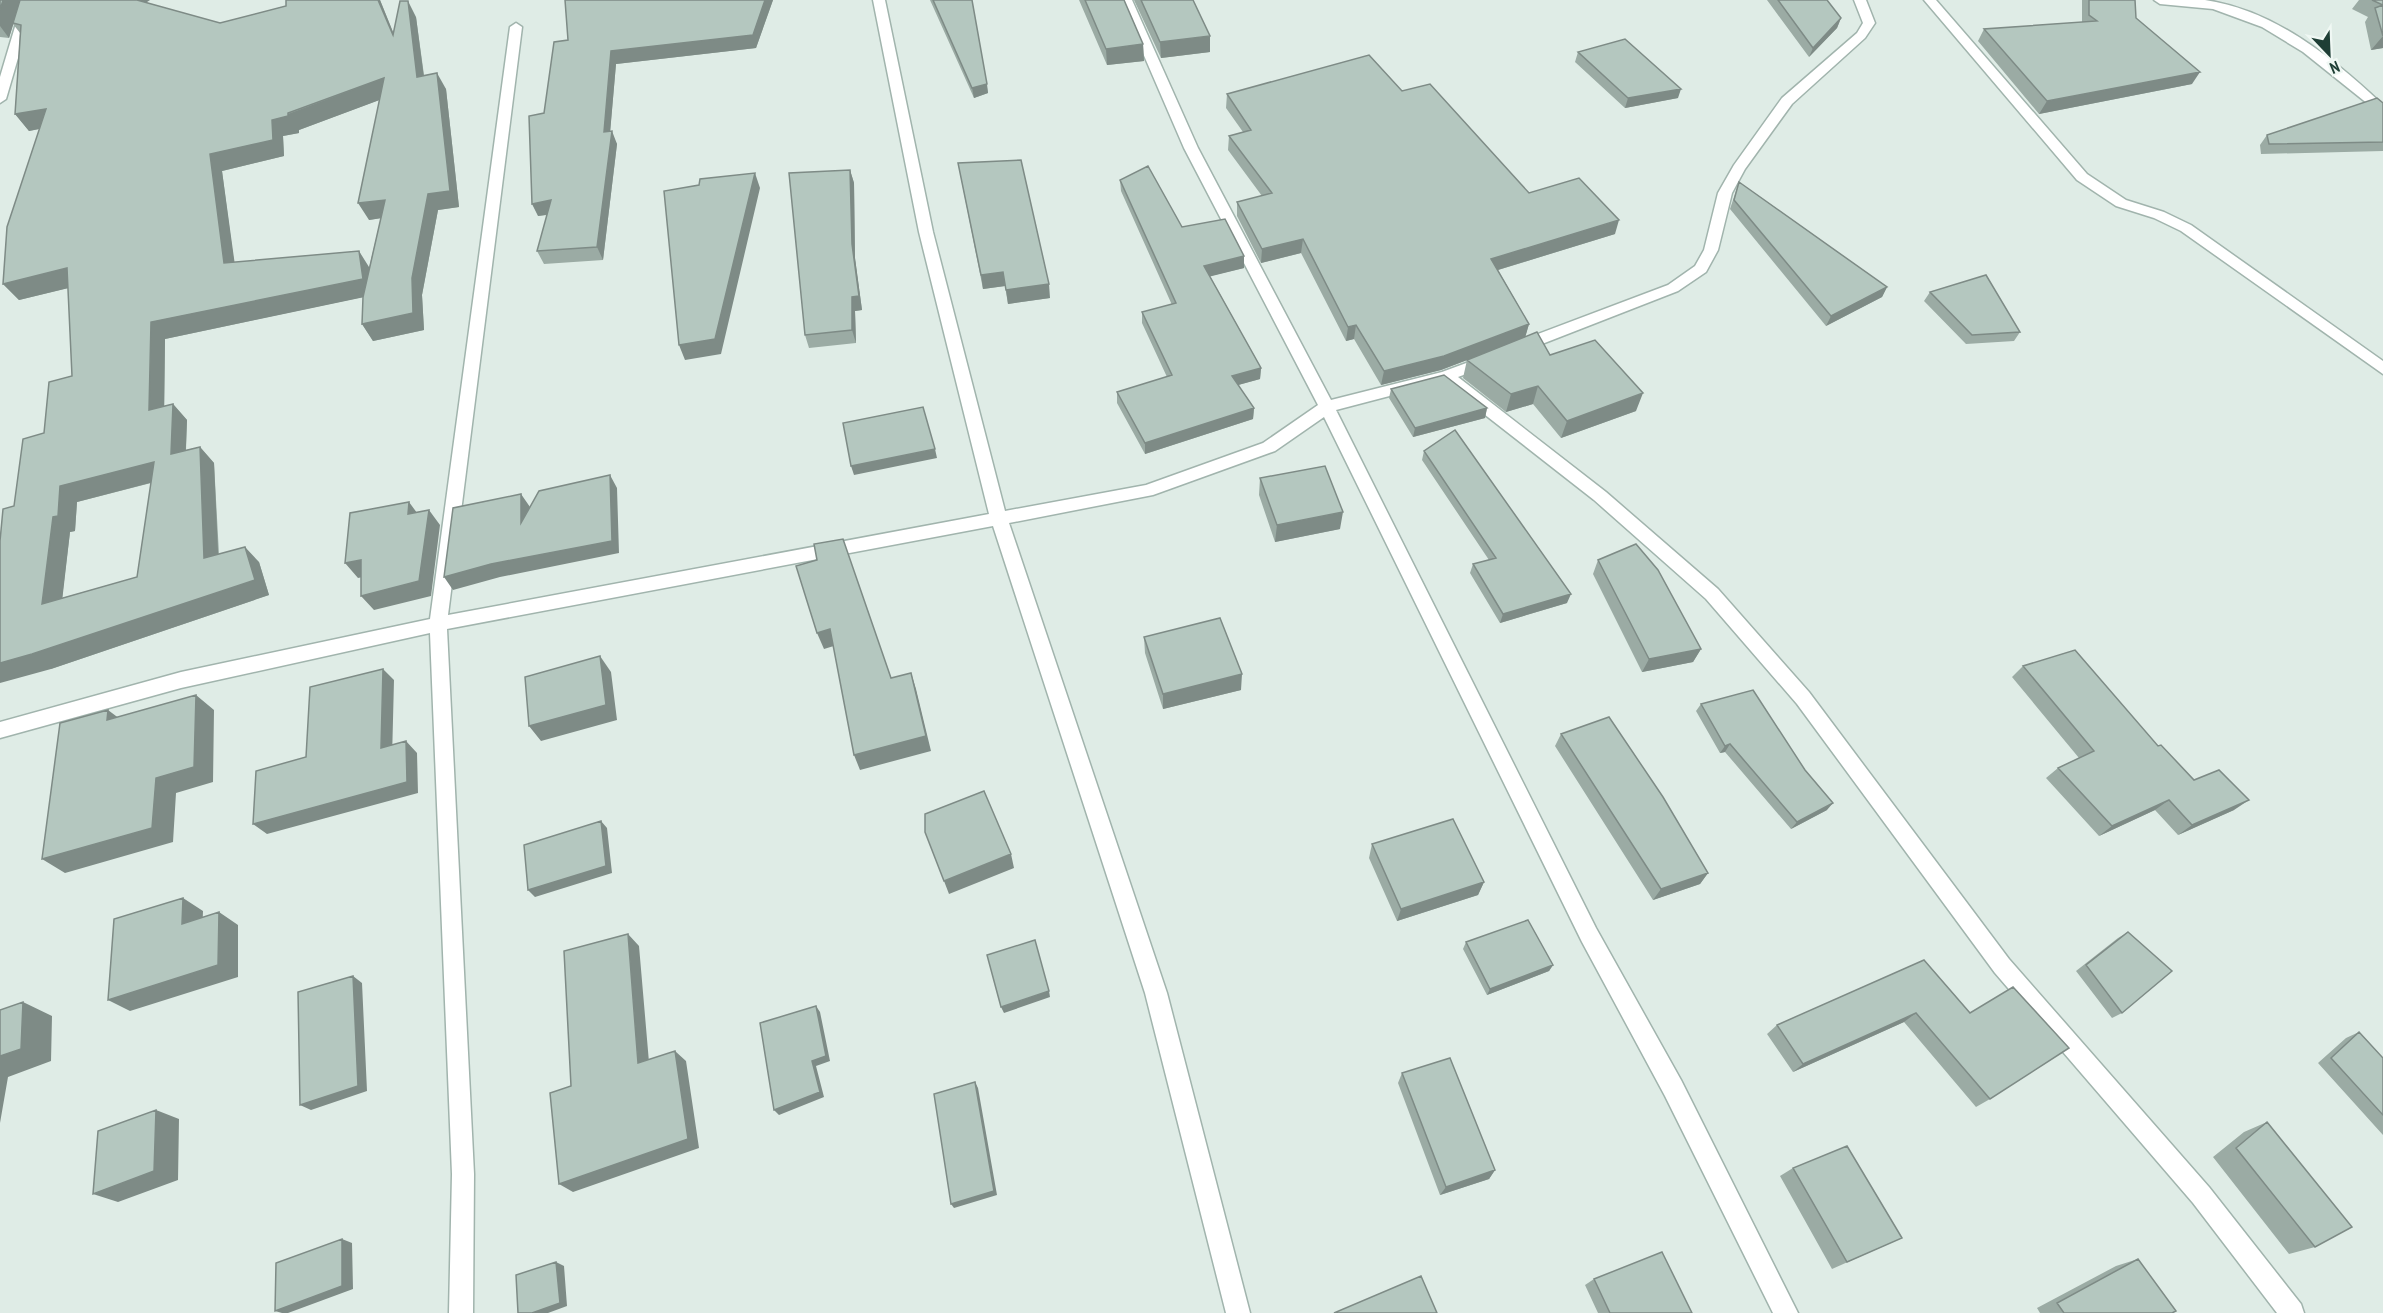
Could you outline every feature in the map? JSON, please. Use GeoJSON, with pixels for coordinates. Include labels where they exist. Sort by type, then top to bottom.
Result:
{"type":"FeatureCollection","features":[{"type":"Feature","properties":{"kind":"street"},"geometry":{"type":"LineString","coordinates":[[0,99],[29,0]]}},
{"type":"Feature","properties":{"kind":"street"},"geometry":{"type":"LineString","coordinates":[[879,0],[926,232],[999,519],[1156,993],[1238,1313]]}},
{"type":"Feature","properties":{"kind":"street"},"geometry":{"type":"LineString","coordinates":[[1126,0],[1191,148],[1327,407],[1578,915],[1673,1088],[1786,1313]]}},
{"type":"Feature","properties":{"kind":"street"},"geometry":{"type":"LineString","coordinates":[[0,730],[181,680],[438,624],[1147,491],[1269,447],[1327,407],[1446,376],[1673,288],[1701,269],[1711,250],[1725,194],[1739,168],[1787,101],[1861,35],[1869,22],[1865,7],[1860,0]]}},
{"type":"Feature","properties":{"kind":"street"},"geometry":{"type":"LineString","coordinates":[[1930,0],[2082,177],[2121,203],[2186,228],[2383,369]]}},
{"type":"Feature","properties":{"kind":"street"},"geometry":{"type":"LineString","coordinates":[[2160,0],[2218,7],[2267,26],[2314,52],[2383,112]]}},
{"type":"Feature","properties":{"kind":"street"},"geometry":{"type":"LineString","coordinates":[[461,1313],[463,1174],[438,624],[516,27]]}},
{"type":"Feature","properties":{"kind":"street"},"geometry":{"type":"LineString","coordinates":[[1446,376],[1600,496],[1712,594],[1803,698],[2002,966],[2201,1195],[2292,1313]]}},
{"type":"Feature","properties":{"kind":"building"},"geometry":{"type":"Polygon","coordinates":[[[20,0],[137,0],[220,23],[286,6],[286,0],[378,0],[393,35],[400,1],[408,1],[417,77],[437,73],[450,191],[428,194],[412,278],[413,313],[362,324],[363,297],[385,200],[358,203],[384,78],[288,113],[288,116],[272,120],[273,140],[210,154],[224,263],[359,251],[363,279],[151,322],[149,410],[173,404],[171,454],[200,447],[204,558],[245,547],[255,580],[0,663],[0,541],[3,509],[14,506],[23,439],[44,433],[49,382],[72,376],[67,268],[3,284],[7,227],[46,109],[15,114],[21,25],[13,23],[20,0]],[[154,462],[60,486],[58,516],[53,517],[42,604],[137,577],[154,462]]]}},
{"type":"Feature","properties":{"kind":"building"},"geometry":{"type":"Polygon","coordinates":[[[565,0],[765,0],[753,35],[611,51],[604,132],[612,131],[597,247],[537,251],[551,200],[532,204],[529,116],[544,113],[554,42],[568,40],[565,0]]]}},
{"type":"Feature","properties":{"kind":"building"},"geometry":{"type":"Polygon","coordinates":[[[933,0],[972,0],[987,84],[972,88],[933,0]]]}},
{"type":"Feature","properties":{"kind":"building"},"geometry":{"type":"Polygon","coordinates":[[[1085,0],[1124,0],[1143,44],[1106,49],[1085,0]]]}},
{"type":"Feature","properties":{"kind":"building"},"geometry":{"type":"Polygon","coordinates":[[[1141,0],[1193,0],[1210,36],[1160,42],[1141,0]]]}},
{"type":"Feature","properties":{"kind":"building"},"geometry":{"type":"Polygon","coordinates":[[[1778,0],[1827,0],[1841,18],[1813,48],[1778,0]]]}},
{"type":"Feature","properties":{"kind":"building"},"geometry":{"type":"Polygon","coordinates":[[[2089,0],[2135,0],[2136,18],[2200,72],[2047,101],[1984,29],[2097,21],[2089,15],[2089,0]]]}},
{"type":"Feature","properties":{"kind":"building"},"geometry":{"type":"Polygon","coordinates":[[[2372,0],[2383,0],[2383,5],[2372,0]]]}},
{"type":"Feature","properties":{"kind":"building"},"geometry":{"type":"Polygon","coordinates":[[[2383,5],[2383,36],[2375,8],[2383,5]]]}},
{"type":"Feature","properties":{"kind":"building"},"geometry":{"type":"Polygon","coordinates":[[[1625,39],[1681,89],[1628,98],[1578,52],[1625,39]]]}},
{"type":"Feature","properties":{"kind":"building"},"geometry":{"type":"Polygon","coordinates":[[[1369,55],[1402,91],[1430,84],[1529,193],[1579,178],[1619,220],[1491,259],[1529,324],[1444,356],[1384,371],[1356,325],[1348,327],[1303,239],[1262,249],[1237,202],[1272,193],[1229,136],[1251,130],[1227,94],[1369,55]]]}},
{"type":"Feature","properties":{"kind":"building"},"geometry":{"type":"Polygon","coordinates":[[[2377,98],[2383,103],[2383,142],[2269,144],[2267,135],[2377,98]]]}},
{"type":"Feature","properties":{"kind":"building"},"geometry":{"type":"Polygon","coordinates":[[[1021,160],[1049,284],[1006,290],[1003,272],[981,275],[958,163],[1021,160]]]}},
{"type":"Feature","properties":{"kind":"building"},"geometry":{"type":"Polygon","coordinates":[[[1148,166],[1182,227],[1225,219],[1244,256],[1204,266],[1261,368],[1232,376],[1254,408],[1145,443],[1117,392],[1172,375],[1142,312],[1176,303],[1120,180],[1148,166]]]}},
{"type":"Feature","properties":{"kind":"building"},"geometry":{"type":"Polygon","coordinates":[[[850,170],[852,244],[859,296],[852,297],[852,330],[805,335],[789,173],[850,170]]]}},
{"type":"Feature","properties":{"kind":"building"},"geometry":{"type":"Polygon","coordinates":[[[755,173],[715,339],[679,345],[664,191],[699,185],[700,179],[755,173]]]}},
{"type":"Feature","properties":{"kind":"building"},"geometry":{"type":"Polygon","coordinates":[[[1739,182],[1887,287],[1831,316],[1734,200],[1739,182]]]}},
{"type":"Feature","properties":{"kind":"building"},"geometry":{"type":"Polygon","coordinates":[[[1986,275],[2020,332],[1972,335],[1930,292],[1986,275]]]}},
{"type":"Feature","properties":{"kind":"building"},"geometry":{"type":"Polygon","coordinates":[[[1537,332],[1550,355],[1595,340],[1643,393],[1567,421],[1538,386],[1511,394],[1467,360],[1537,332]]]}},
{"type":"Feature","properties":{"kind":"building"},"geometry":{"type":"Polygon","coordinates":[[[1444,375],[1487,408],[1415,428],[1391,389],[1444,375]]]}},
{"type":"Feature","properties":{"kind":"building"},"geometry":{"type":"Polygon","coordinates":[[[923,407],[935,449],[851,466],[843,423],[923,407]]]}},
{"type":"Feature","properties":{"kind":"building"},"geometry":{"type":"Polygon","coordinates":[[[1455,430],[1571,594],[1503,614],[1473,564],[1496,558],[1424,451],[1455,430]]]}},
{"type":"Feature","properties":{"kind":"building"},"geometry":{"type":"Polygon","coordinates":[[[1325,466],[1343,512],[1277,525],[1260,478],[1325,466]]]}},
{"type":"Feature","properties":{"kind":"building"},"geometry":{"type":"Polygon","coordinates":[[[610,475],[612,541],[491,564],[444,577],[453,508],[521,494],[521,523],[539,491],[610,475]]]}},
{"type":"Feature","properties":{"kind":"building"},"geometry":{"type":"Polygon","coordinates":[[[409,502],[408,514],[429,510],[419,581],[361,596],[361,560],[345,563],[350,513],[409,502]]]}},
{"type":"Feature","properties":{"kind":"building"},"geometry":{"type":"Polygon","coordinates":[[[843,539],[891,678],[911,673],[926,736],[854,755],[830,629],[817,633],[796,566],[817,560],[814,544],[843,539]]]}},
{"type":"Feature","properties":{"kind":"building"},"geometry":{"type":"Polygon","coordinates":[[[1636,544],[1658,570],[1701,649],[1649,659],[1598,560],[1636,544]]]}},
{"type":"Feature","properties":{"kind":"building"},"geometry":{"type":"Polygon","coordinates":[[[1220,618],[1242,674],[1163,694],[1144,637],[1220,618]]]}},
{"type":"Feature","properties":{"kind":"building"},"geometry":{"type":"Polygon","coordinates":[[[2075,650],[2158,746],[2161,745],[2194,780],[2219,770],[2249,800],[2192,825],[2169,800],[2112,826],[2058,768],[2094,751],[2023,666],[2075,650]]]}},
{"type":"Feature","properties":{"kind":"building"},"geometry":{"type":"Polygon","coordinates":[[[600,656],[606,705],[529,726],[525,677],[600,656]]]}},
{"type":"Feature","properties":{"kind":"building"},"geometry":{"type":"Polygon","coordinates":[[[383,669],[381,748],[406,741],[407,782],[253,824],[256,771],[306,757],[310,687],[383,669]]]}},
{"type":"Feature","properties":{"kind":"building"},"geometry":{"type":"Polygon","coordinates":[[[1753,690],[1805,770],[1833,803],[1797,822],[1730,744],[1725,746],[1701,704],[1753,690]]]}},
{"type":"Feature","properties":{"kind":"building"},"geometry":{"type":"Polygon","coordinates":[[[196,695],[194,767],[156,778],[152,828],[42,859],[60,723],[108,710],[107,720],[196,695]]]}},
{"type":"Feature","properties":{"kind":"building"},"geometry":{"type":"Polygon","coordinates":[[[1609,717],[1663,797],[1708,873],[1661,889],[1561,734],[1609,717]]]}},
{"type":"Feature","properties":{"kind":"building"},"geometry":{"type":"Polygon","coordinates":[[[984,791],[1011,854],[944,881],[925,832],[925,814],[984,791]]]}},
{"type":"Feature","properties":{"kind":"building"},"geometry":{"type":"Polygon","coordinates":[[[1453,819],[1484,882],[1401,909],[1372,844],[1453,819]]]}},
{"type":"Feature","properties":{"kind":"building"},"geometry":{"type":"Polygon","coordinates":[[[601,821],[606,866],[528,890],[524,845],[601,821]]]}},
{"type":"Feature","properties":{"kind":"building"},"geometry":{"type":"Polygon","coordinates":[[[183,898],[182,924],[219,912],[218,965],[108,1000],[114,919],[183,898]]]}},
{"type":"Feature","properties":{"kind":"building"},"geometry":{"type":"Polygon","coordinates":[[[1528,920],[1553,965],[1490,989],[1466,942],[1528,920]]]}},
{"type":"Feature","properties":{"kind":"building"},"geometry":{"type":"Polygon","coordinates":[[[2128,932],[2172,971],[2122,1013],[2086,965],[2128,932]]]}},
{"type":"Feature","properties":{"kind":"building"},"geometry":{"type":"Polygon","coordinates":[[[628,934],[638,1063],[675,1051],[688,1139],[559,1184],[550,1093],[571,1086],[564,951],[628,934]]]}},
{"type":"Feature","properties":{"kind":"building"},"geometry":{"type":"Polygon","coordinates":[[[1035,940],[1049,991],[1001,1007],[987,955],[1035,940]]]}},
{"type":"Feature","properties":{"kind":"building"},"geometry":{"type":"Polygon","coordinates":[[[1924,960],[1970,1013],[2013,987],[2069,1048],[1990,1099],[1916,1013],[1803,1064],[1777,1025],[1924,960]]]}},
{"type":"Feature","properties":{"kind":"building"},"geometry":{"type":"Polygon","coordinates":[[[353,976],[358,1086],[300,1105],[298,992],[353,976]]]}},
{"type":"Feature","properties":{"kind":"building"},"geometry":{"type":"Polygon","coordinates":[[[23,1002],[21,1049],[0,1056],[0,1010],[23,1002]]]}},
{"type":"Feature","properties":{"kind":"building"},"geometry":{"type":"Polygon","coordinates":[[[816,1006],[826,1056],[812,1061],[820,1092],[774,1110],[760,1023],[816,1006]]]}},
{"type":"Feature","properties":{"kind":"building"},"geometry":{"type":"Polygon","coordinates":[[[2359,1032],[2383,1058],[2383,1115],[2331,1058],[2359,1032]]]}},
{"type":"Feature","properties":{"kind":"building"},"geometry":{"type":"Polygon","coordinates":[[[1450,1058],[1495,1170],[1446,1187],[1402,1073],[1450,1058]]]}},
{"type":"Feature","properties":{"kind":"building"},"geometry":{"type":"Polygon","coordinates":[[[975,1082],[994,1191],[951,1204],[934,1094],[975,1082]]]}},
{"type":"Feature","properties":{"kind":"building"},"geometry":{"type":"Polygon","coordinates":[[[156,1110],[154,1171],[93,1194],[98,1131],[156,1110]]]}},
{"type":"Feature","properties":{"kind":"building"},"geometry":{"type":"Polygon","coordinates":[[[2267,1122],[2352,1227],[2315,1247],[2236,1148],[2267,1122]]]}},
{"type":"Feature","properties":{"kind":"building"},"geometry":{"type":"Polygon","coordinates":[[[1847,1146],[1902,1238],[1847,1262],[1793,1168],[1847,1146]]]}},
{"type":"Feature","properties":{"kind":"building"},"geometry":{"type":"Polygon","coordinates":[[[342,1239],[342,1286],[275,1311],[276,1263],[342,1239]]]}},
{"type":"Feature","properties":{"kind":"building"},"geometry":{"type":"Polygon","coordinates":[[[1662,1252],[1692,1313],[1610,1313],[1594,1279],[1662,1252]]]}},
{"type":"Feature","properties":{"kind":"building"},"geometry":{"type":"Polygon","coordinates":[[[2138,1259],[2176,1311],[2172,1313],[2064,1313],[2057,1303],[2138,1259]]]}},
{"type":"Feature","properties":{"kind":"building"},"geometry":{"type":"Polygon","coordinates":[[[556,1262],[560,1303],[532,1313],[518,1313],[516,1275],[556,1262]]]}},
{"type":"Feature","properties":{"kind":"building"},"geometry":{"type":"Polygon","coordinates":[[[1421,1276],[1437,1313],[1334,1313],[1421,1276]]]}}]}
